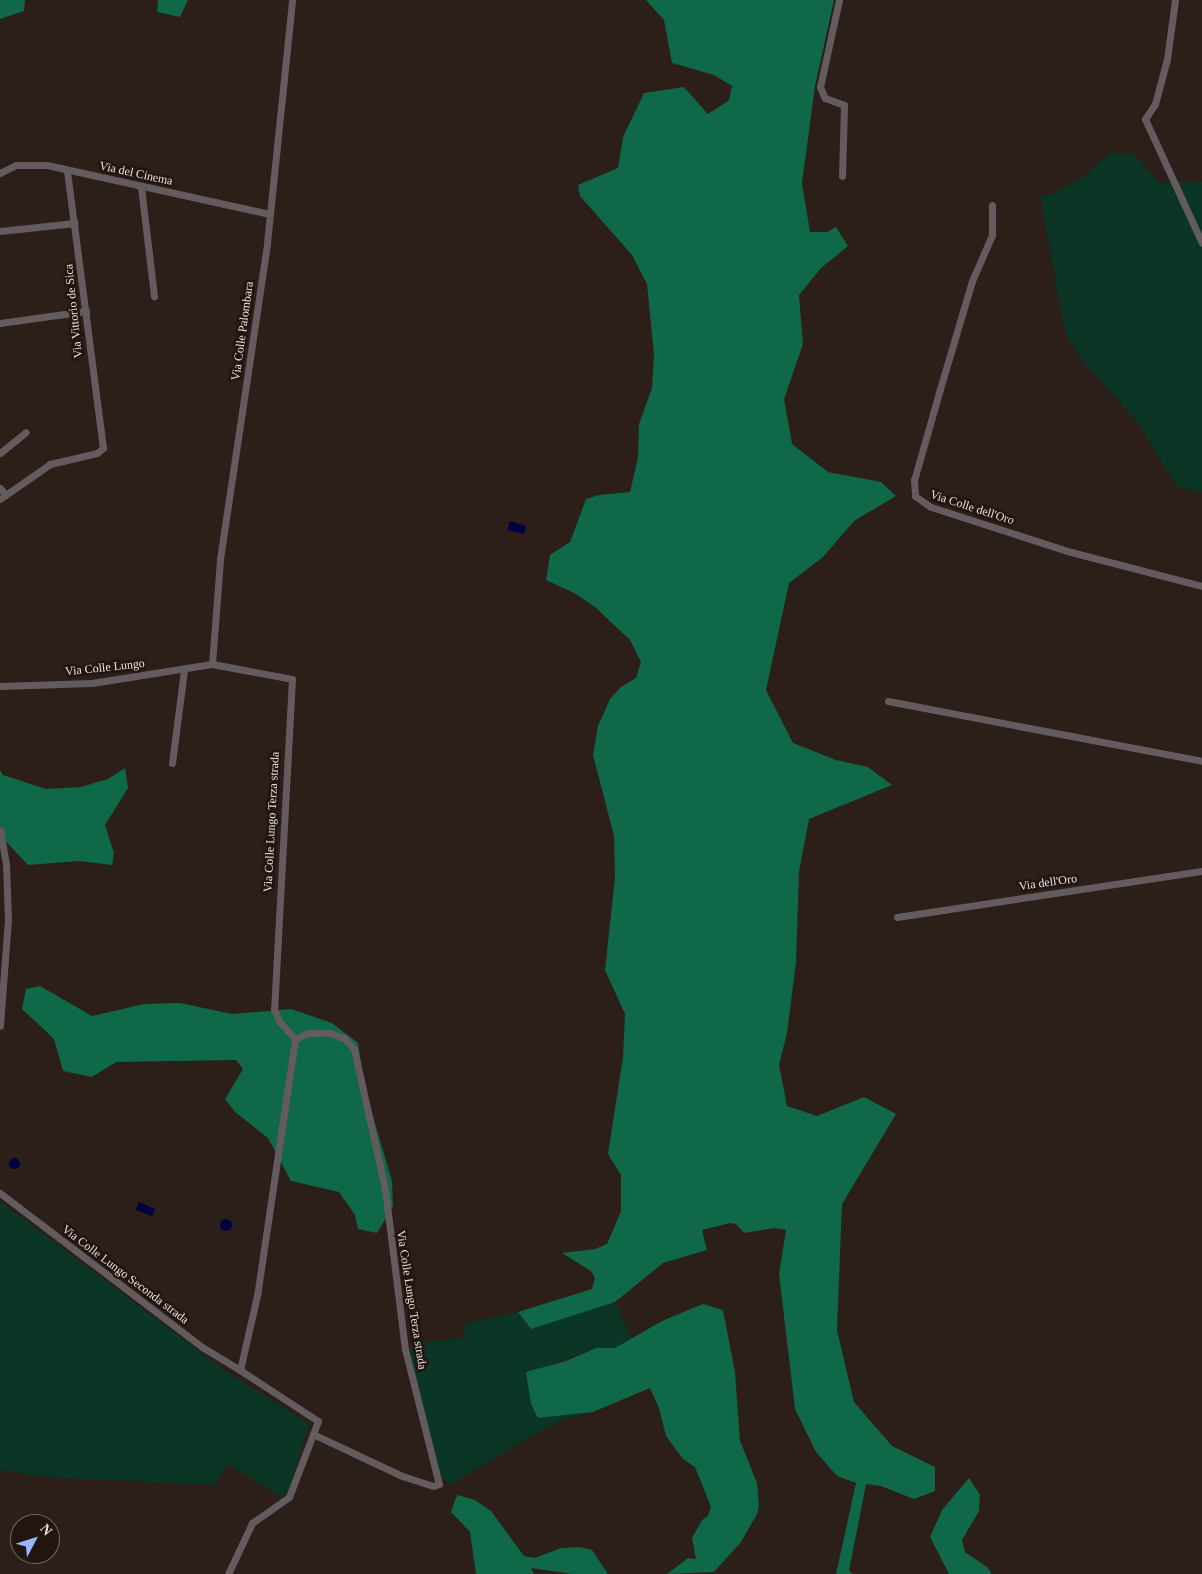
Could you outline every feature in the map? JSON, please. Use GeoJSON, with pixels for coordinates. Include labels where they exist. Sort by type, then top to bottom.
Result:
{"type":"FeatureCollection","features":[{"type":"Feature","properties":{"kind":"street","name":"Via Colle Palombara"},"geometry":{"type":"LineString","coordinates":[[212,664],[220,559],[269,214],[292,0]]}},
{"type":"Feature","properties":{"kind":"street"},"geometry":{"type":"LineString","coordinates":[[838,0],[820,87],[825,98],[844,105],[842,176]]}},
{"type":"Feature","properties":{"kind":"street"},"geometry":{"type":"LineString","coordinates":[[1175,0],[1163,76],[1153,110],[1145,119],[1202,243]]}},
{"type":"Feature","properties":{"kind":"street","name":"Via del Cinema"},"geometry":{"type":"LineString","coordinates":[[0,173],[9,167],[24,164],[67,170],[269,214]]}},
{"type":"Feature","properties":{"kind":"street","name":"Via Vittorio de Sica"},"geometry":{"type":"LineString","coordinates":[[3,497],[54,463],[102,449],[67,170]]}},
{"type":"Feature","properties":{"kind":"street"},"geometry":{"type":"LineString","coordinates":[[141,187],[154,296]]}},
{"type":"Feature","properties":{"kind":"street","name":"Via Colle dell'Oro"},"geometry":{"type":"LineString","coordinates":[[992,205],[992,235],[972,281],[942,380],[914,480],[915,496],[923,504],[1058,548],[1202,586]]}},
{"type":"Feature","properties":{"kind":"street"},"geometry":{"type":"LineString","coordinates":[[0,231],[75,223]]}},
{"type":"Feature","properties":{"kind":"street"},"geometry":{"type":"LineString","coordinates":[[0,323],[86,311]]}},
{"type":"Feature","properties":{"kind":"street"},"geometry":{"type":"LineString","coordinates":[[0,453],[26,432]]}},
{"type":"Feature","properties":{"kind":"street"},"geometry":{"type":"LineString","coordinates":[[0,488],[3,497]]}},
{"type":"Feature","properties":{"kind":"street","name":"Via Colle Lungo"},"geometry":{"type":"LineString","coordinates":[[0,686],[92,683],[184,670],[212,664]]}},
{"type":"Feature","properties":{"kind":"street","name":"Via Colle Lungo Terza strada"},"geometry":{"type":"LineString","coordinates":[[212,664],[292,680],[274,1009],[279,1021],[295,1039],[308,1033],[330,1033],[344,1038],[354,1049],[385,1189],[405,1350],[439,1484],[432,1486],[400,1475],[313,1434]]}},
{"type":"Feature","properties":{"kind":"street"},"geometry":{"type":"LineString","coordinates":[[172,763],[184,670]]}},
{"type":"Feature","properties":{"kind":"street"},"geometry":{"type":"LineString","coordinates":[[888,701],[1202,762]]}},
{"type":"Feature","properties":{"kind":"street"},"geometry":{"type":"LineString","coordinates":[[0,830],[8,911],[0,1026]]}},
{"type":"Feature","properties":{"kind":"street","name":"Via dell'Oro"},"geometry":{"type":"LineString","coordinates":[[897,917],[1202,871]]}},
{"type":"Feature","properties":{"kind":"street"},"geometry":{"type":"LineString","coordinates":[[228,1574],[252,1523],[289,1497],[318,1421],[240,1370],[258,1291],[295,1039]]}},
{"type":"Feature","properties":{"kind":"street","name":"Via Colle Lungo Seconda strada"},"geometry":{"type":"LineString","coordinates":[[0,1193],[202,1347],[240,1370]]}},
{"type":"Feature","properties":{"kind":"green space"},"geometry":{"type":"Polygon","coordinates":[[[0,0],[25,0],[24,11],[0,19],[0,0]]]}},
{"type":"Feature","properties":{"kind":"green space"},"geometry":{"type":"Polygon","coordinates":[[[158,0],[188,0],[180,17],[157,12],[158,0]]]}},
{"type":"Feature","properties":{"kind":"green space"},"geometry":{"type":"Polygon","coordinates":[[[646,0],[834,0],[815,86],[802,183],[810,232],[827,232],[836,227],[848,246],[821,268],[799,295],[803,344],[784,399],[792,444],[828,472],[881,482],[896,496],[854,521],[823,557],[789,583],[766,690],[793,743],[836,760],[868,767],[892,785],[809,819],[799,872],[796,962],[787,1033],[779,1065],[787,1106],[817,1116],[864,1097],[896,1114],[842,1204],[837,1330],[854,1402],[892,1446],[935,1467],[935,1491],[914,1499],[881,1486],[866,1484],[849,1571],[853,1574],[836,1574],[856,1483],[837,1476],[816,1452],[795,1409],[779,1274],[786,1230],[774,1228],[744,1233],[736,1224],[730,1223],[702,1230],[707,1250],[663,1263],[615,1302],[531,1329],[518,1312],[592,1289],[595,1278],[591,1271],[562,1253],[595,1249],[607,1244],[621,1211],[621,1175],[608,1154],[623,1057],[625,1014],[605,970],[615,878],[614,836],[593,755],[598,726],[610,699],[621,687],[636,678],[641,662],[630,640],[595,607],[576,594],[546,580],[550,555],[570,542],[586,499],[599,495],[630,492],[638,457],[639,424],[652,388],[654,355],[647,284],[632,255],[580,196],[578,185],[618,168],[623,137],[644,93],[684,87],[708,114],[729,100],[732,86],[714,75],[672,63],[664,20],[646,0]]]}},
{"type":"Feature","properties":{"kind":"green space"},"geometry":{"type":"Polygon","coordinates":[[[1109,153],[1134,154],[1160,183],[1202,182],[1202,492],[1177,487],[1138,423],[1079,356],[1065,331],[1040,195],[1052,194],[1082,178],[1109,153]]]}},
{"type":"Feature","properties":{"kind":"green space"},"geometry":{"type":"Polygon","coordinates":[[[125,768],[128,788],[105,825],[114,853],[112,865],[79,861],[28,865],[0,835],[0,770],[3,775],[46,789],[81,787],[108,779],[125,768]]]}},
{"type":"Feature","properties":{"kind":"green space"},"geometry":{"type":"Polygon","coordinates":[[[40,986],[92,1016],[144,1004],[180,1003],[232,1014],[291,1009],[332,1023],[358,1043],[364,1086],[392,1181],[393,1206],[377,1233],[358,1229],[355,1215],[339,1192],[291,1181],[268,1138],[235,1112],[225,1099],[243,1069],[236,1060],[116,1062],[92,1077],[63,1071],[54,1039],[22,1009],[26,989],[40,986]]]}},
{"type":"Feature","properties":{"kind":"green space"},"geometry":{"type":"Polygon","coordinates":[[[0,1201],[228,1373],[309,1423],[289,1492],[281,1497],[228,1464],[214,1485],[44,1477],[0,1470],[0,1201]]]}},
{"type":"Feature","properties":{"kind":"green space"},"geometry":{"type":"Polygon","coordinates":[[[615,1302],[631,1338],[615,1348],[596,1348],[547,1366],[538,1418],[593,1412],[562,1420],[450,1485],[438,1475],[405,1349],[427,1342],[465,1337],[464,1324],[518,1312],[531,1329],[615,1302]]]}},
{"type":"Feature","properties":{"kind":"green space"},"geometry":{"type":"Polygon","coordinates":[[[703,1304],[723,1310],[735,1372],[740,1441],[757,1483],[759,1506],[757,1514],[741,1542],[714,1572],[667,1574],[688,1558],[696,1559],[692,1538],[702,1520],[708,1516],[711,1507],[695,1467],[683,1459],[666,1436],[659,1408],[650,1388],[593,1412],[538,1418],[531,1404],[526,1372],[566,1361],[596,1348],[615,1348],[662,1321],[703,1304]]]}},
{"type":"Feature","properties":{"kind":"green space"},"geometry":{"type":"Polygon","coordinates":[[[969,1478],[980,1495],[979,1511],[962,1540],[965,1552],[987,1567],[992,1574],[949,1574],[930,1537],[942,1510],[969,1478]]]}},
{"type":"Feature","properties":{"kind":"green space"},"geometry":{"type":"Polygon","coordinates":[[[457,1495],[475,1500],[491,1511],[524,1556],[535,1558],[561,1548],[579,1547],[592,1550],[608,1574],[572,1574],[531,1568],[534,1574],[476,1574],[470,1532],[451,1512],[457,1495]]]}},
{"type":"Feature","properties":{"kind":"shaded area"},"geometry":{"type":"Polygon","coordinates":[[[510,521],[526,526],[524,534],[507,530],[510,521]]]}},
{"type":"Feature","properties":{"kind":"shaded area"},"geometry":{"type":"Polygon","coordinates":[[[12,1158],[16,1158],[19,1163],[18,1167],[12,1168],[9,1165],[9,1161],[12,1158]]]}},
{"type":"Feature","properties":{"kind":"shaded area"},"geometry":{"type":"Polygon","coordinates":[[[139,1202],[155,1209],[152,1216],[136,1210],[139,1202]]]}},
{"type":"Feature","properties":{"kind":"shaded area"},"geometry":{"type":"Polygon","coordinates":[[[224,1219],[228,1219],[232,1225],[228,1231],[224,1231],[220,1227],[220,1223],[224,1219]]]}}]}
